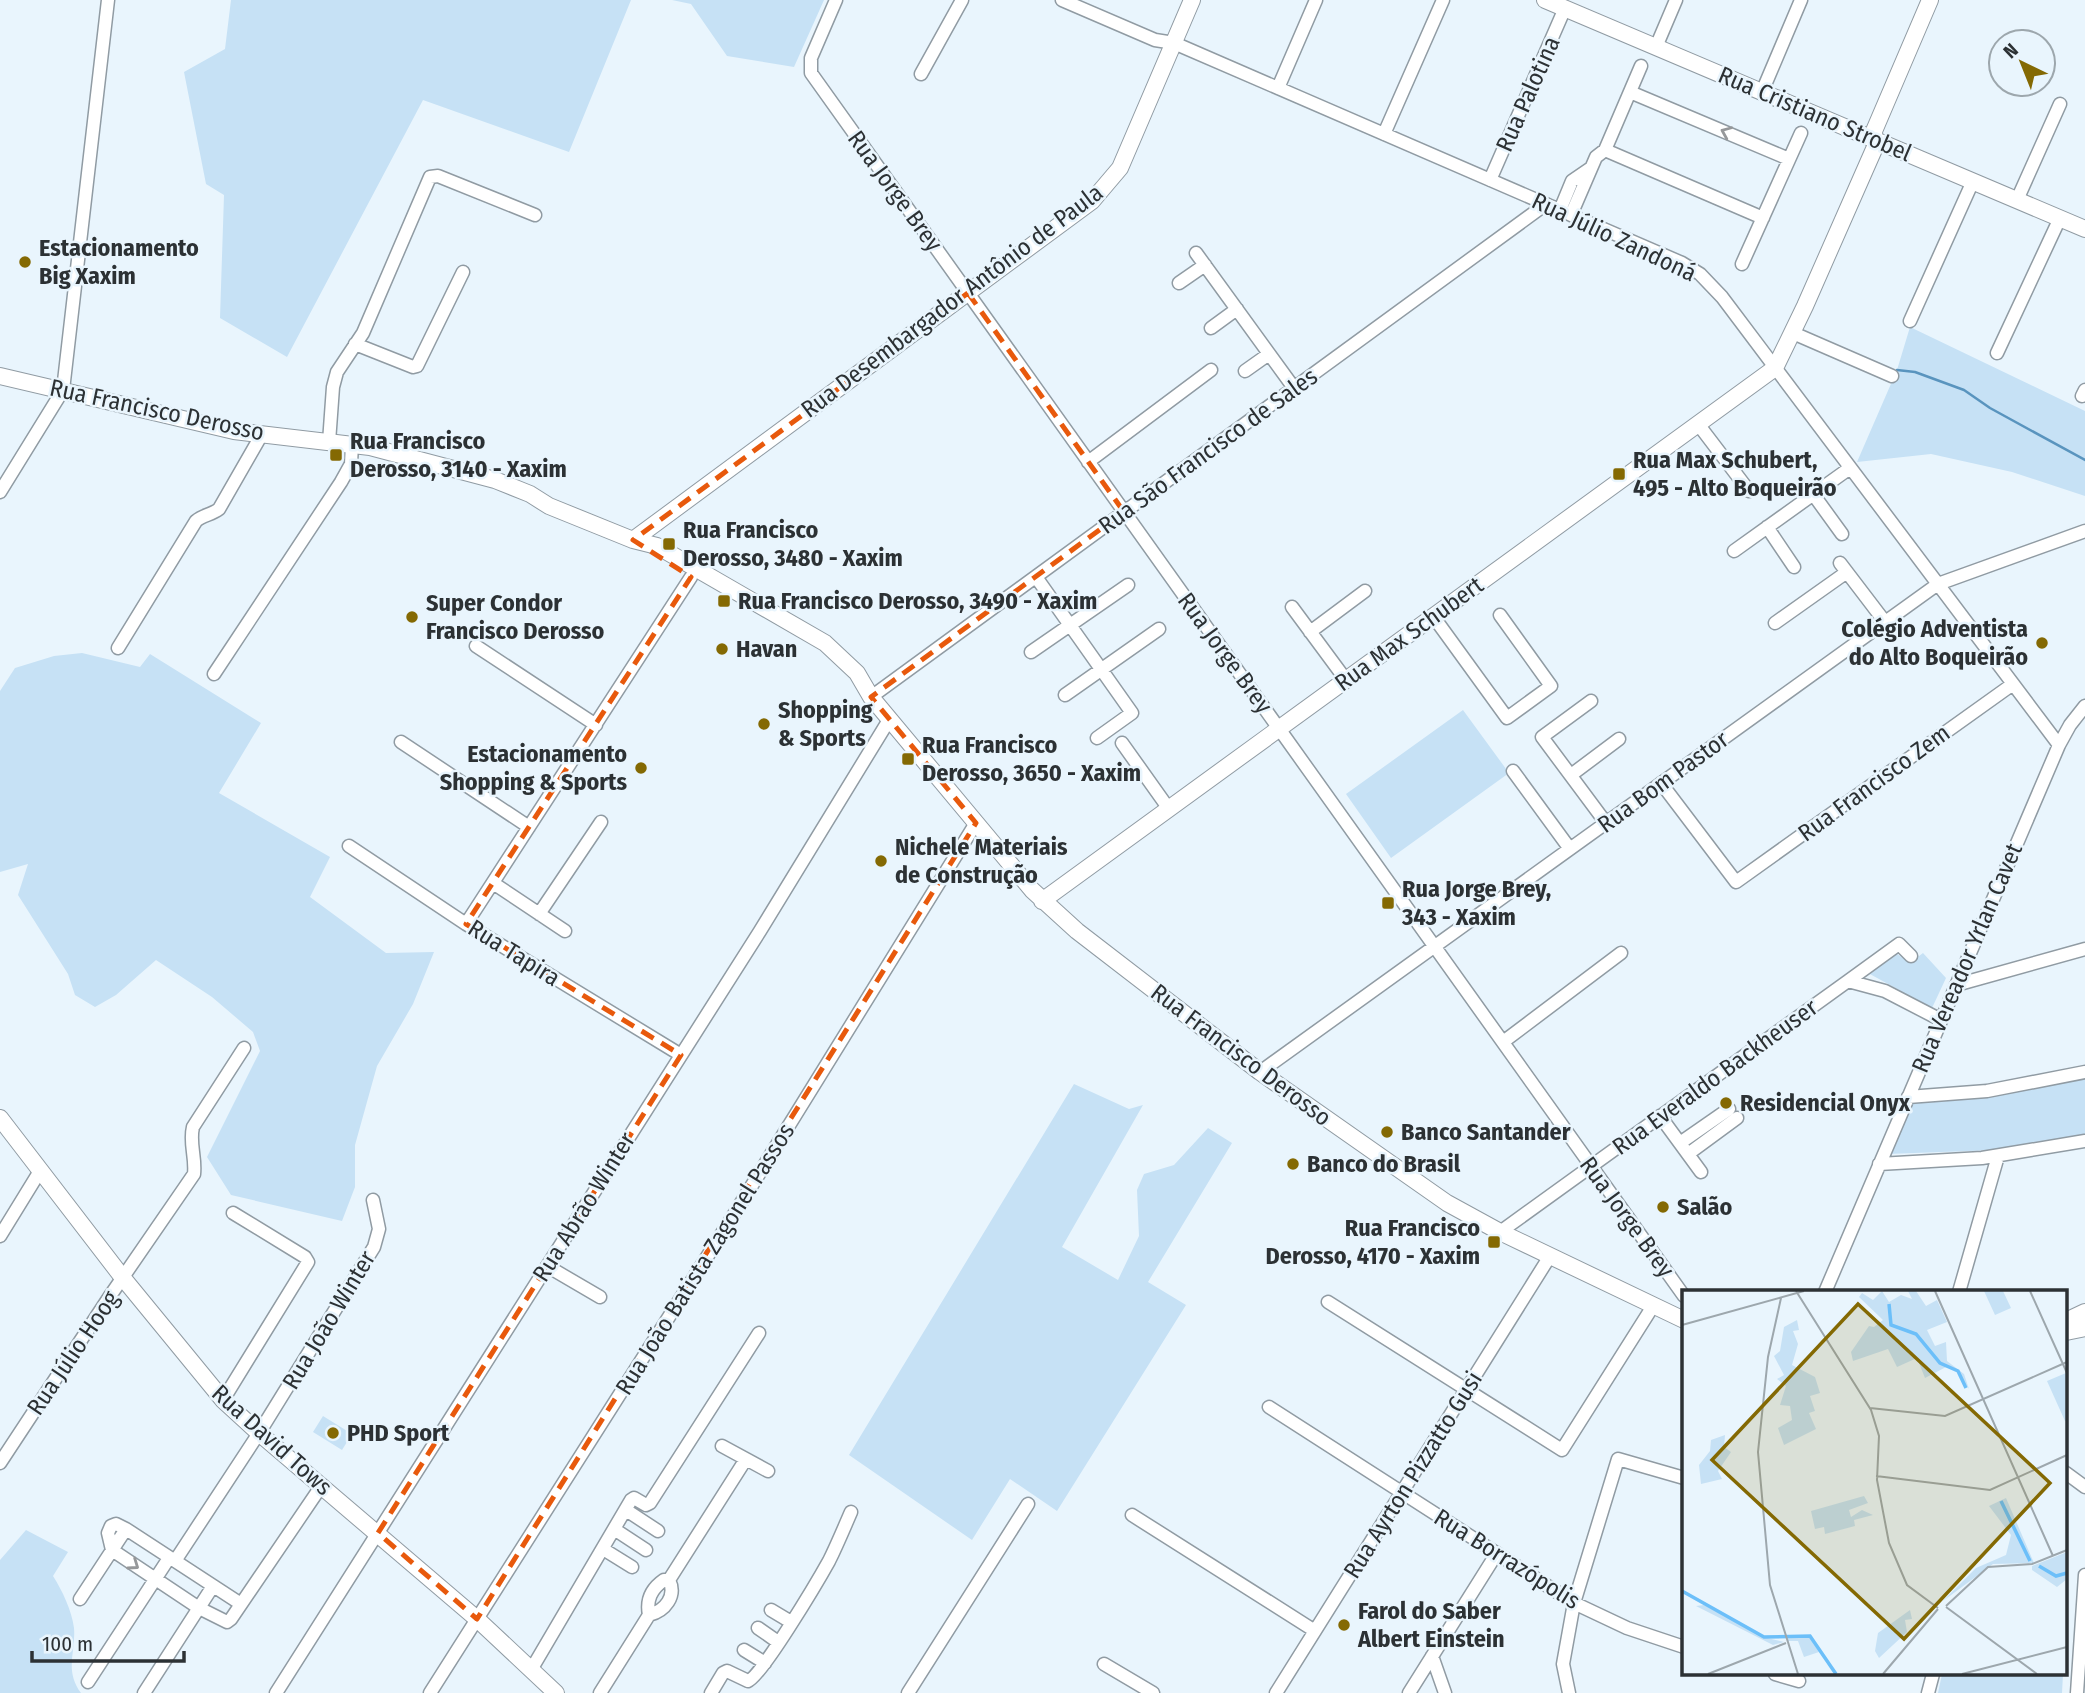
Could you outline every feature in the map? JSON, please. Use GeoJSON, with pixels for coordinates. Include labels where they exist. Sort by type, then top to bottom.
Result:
{"type":"FeatureCollection","features":[{"type":"Feature","properties":{"kind":"main road","name":"Rua Desembargador Antônio de Paula"},"geometry":{"type":"LineString","coordinates":[[633,540],[1092,201],[1112,179],[1126,156],[1192,0]]}},
{"type":"Feature","properties":{"kind":"main road","name":"Rua Cristiano Strobel"},"geometry":{"type":"LineString","coordinates":[[1545,0],[2085,229]]}},
{"type":"Feature","properties":{"kind":"main road"},"geometry":{"type":"LineString","coordinates":[[1775,368],[1875,147],[1874,131],[1930,0]]}},
{"type":"Feature","properties":{"kind":"main road","name":"Rua Max Schubert"},"geometry":{"type":"LineString","coordinates":[[1042,901],[1775,368]]}},
{"type":"Feature","properties":{"kind":"main road","name":"Rua Francisco Derosso"},"geometry":{"type":"LineString","coordinates":[[0,376],[234,431],[370,446],[495,480],[530,494],[549,506],[633,540],[657,545],[825,643],[857,673],[871,697],[1042,901],[1077,932],[1260,1072],[1463,1212],[1682,1319]]}},
{"type":"Feature","properties":{"kind":"main road","name":"Rua Francisco Derosso"},"geometry":{"type":"LineString","coordinates":[[633,540],[651,554],[811,646],[871,697]]}},
{"type":"Feature","properties":{"kind":"main road","name":"Rua David Tows"},"geometry":{"type":"LineString","coordinates":[[0,1118],[123,1278],[223,1400],[477,1619],[556,1693]]}},
{"type":"Feature","properties":{"kind":"main road"},"geometry":{"type":"LineString","coordinates":[[2068,1320],[2085,1312]]}},
{"type":"Feature","properties":{"kind":"street"},"geometry":{"type":"LineString","coordinates":[[0,492],[63,390],[108,0]]}},
{"type":"Feature","properties":{"kind":"street","name":"Rua Jorge Brey"},"geometry":{"type":"LineString","coordinates":[[836,0],[811,58],[811,74],[1682,1293]]}},
{"type":"Feature","properties":{"kind":"street"},"geometry":{"type":"LineString","coordinates":[[921,74],[962,0]]}},
{"type":"Feature","properties":{"kind":"street","name":"Rua Júlio Zandoná"},"geometry":{"type":"LineString","coordinates":[[1062,0],[1156,40],[1174,43],[1682,263],[1700,274],[1715,289],[2059,745]]}},
{"type":"Feature","properties":{"kind":"street"},"geometry":{"type":"LineString","coordinates":[[1278,88],[1316,0]]}},
{"type":"Feature","properties":{"kind":"street"},"geometry":{"type":"LineString","coordinates":[[1384,134],[1443,0]]}},
{"type":"Feature","properties":{"kind":"street"},"geometry":{"type":"LineString","coordinates":[[1656,47],[1676,0]]}},
{"type":"Feature","properties":{"kind":"street"},"geometry":{"type":"LineString","coordinates":[[1762,92],[1801,0]]}},
{"type":"Feature","properties":{"kind":"street","name":"Rua Palotina"},"geometry":{"type":"LineString","coordinates":[[1490,180],[1565,8]]}},
{"type":"Feature","properties":{"kind":"street"},"geometry":{"type":"LineString","coordinates":[[1565,213],[1572,181],[1591,167],[1599,153],[1605,150],[1641,66]]}},
{"type":"Feature","properties":{"kind":"street"},"geometry":{"type":"LineString","coordinates":[[1630,92],[1789,159]]}},
{"type":"Feature","properties":{"kind":"street"},"geometry":{"type":"LineString","coordinates":[[2017,200],[2060,104]]}},
{"type":"Feature","properties":{"kind":"street"},"geometry":{"type":"LineString","coordinates":[[1742,264],[1801,133]]}},
{"type":"Feature","properties":{"kind":"street"},"geometry":{"type":"LineString","coordinates":[[1605,150],[1763,218]]}},
{"type":"Feature","properties":{"kind":"street"},"geometry":{"type":"LineString","coordinates":[[329,442],[333,387],[337,372],[366,324],[430,177],[438,176],[536,215]]}},
{"type":"Feature","properties":{"kind":"street"},"geometry":{"type":"LineString","coordinates":[[1910,321],[1973,181]]}},
{"type":"Feature","properties":{"kind":"street","name":"Rua São Francisco de Sales"},"geometry":{"type":"LineString","coordinates":[[871,697],[1546,204]]}},
{"type":"Feature","properties":{"kind":"street"},"geometry":{"type":"LineString","coordinates":[[1997,354],[2060,218]]}},
{"type":"Feature","properties":{"kind":"street"},"geometry":{"type":"LineString","coordinates":[[1196,253],[1294,388]]}},
{"type":"Feature","properties":{"kind":"street"},"geometry":{"type":"LineString","coordinates":[[1179,283],[1205,265]]}},
{"type":"Feature","properties":{"kind":"street"},"geometry":{"type":"LineString","coordinates":[[355,344],[413,367],[417,366],[463,272]]}},
{"type":"Feature","properties":{"kind":"street"},"geometry":{"type":"LineString","coordinates":[[1211,328],[1237,309]]}},
{"type":"Feature","properties":{"kind":"street"},"geometry":{"type":"LineString","coordinates":[[1793,333],[1892,376]]}},
{"type":"Feature","properties":{"kind":"street"},"geometry":{"type":"LineString","coordinates":[[1245,371],[1269,354]]}},
{"type":"Feature","properties":{"kind":"street"},"geometry":{"type":"LineString","coordinates":[[1088,462],[1211,370]]}},
{"type":"Feature","properties":{"kind":"street"},"geometry":{"type":"LineString","coordinates":[[1698,424],[1749,491]]}},
{"type":"Feature","properties":{"kind":"street"},"geometry":{"type":"LineString","coordinates":[[118,648],[196,521],[219,509],[262,434]]}},
{"type":"Feature","properties":{"kind":"street"},"geometry":{"type":"LineString","coordinates":[[214,674],[352,464],[352,444]]}},
{"type":"Feature","properties":{"kind":"street"},"geometry":{"type":"LineString","coordinates":[[1734,551],[1850,468]]}},
{"type":"Feature","properties":{"kind":"street"},"geometry":{"type":"LineString","coordinates":[[1813,494],[1842,534]]}},
{"type":"Feature","properties":{"kind":"street"},"geometry":{"type":"LineString","coordinates":[[1767,527],[1794,567]]}},
{"type":"Feature","properties":{"kind":"street","name":"Rua Bom Pastor"},"geometry":{"type":"LineString","coordinates":[[1260,1072],[1938,584],[2085,531]]}},
{"type":"Feature","properties":{"kind":"street"},"geometry":{"type":"LineString","coordinates":[[1775,623],[1844,568],[1885,622]]}},
{"type":"Feature","properties":{"kind":"street"},"geometry":{"type":"LineString","coordinates":[[466,924],[691,577]]}},
{"type":"Feature","properties":{"kind":"street"},"geometry":{"type":"LineString","coordinates":[[1036,577],[1132,713],[1097,738]]}},
{"type":"Feature","properties":{"kind":"street"},"geometry":{"type":"LineString","coordinates":[[1031,652],[1128,585]]}},
{"type":"Feature","properties":{"kind":"street"},"geometry":{"type":"LineString","coordinates":[[1310,632],[1365,591]]}},
{"type":"Feature","properties":{"kind":"street"},"geometry":{"type":"LineString","coordinates":[[1292,607],[1346,680]]}},
{"type":"Feature","properties":{"kind":"street"},"geometry":{"type":"LineString","coordinates":[[1433,616],[1507,719],[1551,685],[1500,615]]}},
{"type":"Feature","properties":{"kind":"street"},"geometry":{"type":"LineString","coordinates":[[1065,695],[1159,629]]}},
{"type":"Feature","properties":{"kind":"street"},"geometry":{"type":"LineString","coordinates":[[476,646],[596,725]]}},
{"type":"Feature","properties":{"kind":"street","name":"Rua Francisco Zem"},"geometry":{"type":"LineString","coordinates":[[1661,783],[1736,883],[2013,684]]}},
{"type":"Feature","properties":{"kind":"street"},"geometry":{"type":"LineString","coordinates":[[1591,701],[1542,737],[1606,823]]}},
{"type":"Feature","properties":{"kind":"street","name":"Rua Vereador Yrlan Cavet"},"geometry":{"type":"LineString","coordinates":[[1826,1290],[2059,745],[2070,724],[2085,706]]}},
{"type":"Feature","properties":{"kind":"street","name":"Rua Abrão Winter"},"geometry":{"type":"LineString","coordinates":[[276,1693],[681,1055],[889,719]]}},
{"type":"Feature","properties":{"kind":"street"},"geometry":{"type":"LineString","coordinates":[[1571,775],[1619,740]]}},
{"type":"Feature","properties":{"kind":"street"},"geometry":{"type":"LineString","coordinates":[[401,742],[529,827]]}},
{"type":"Feature","properties":{"kind":"street"},"geometry":{"type":"LineString","coordinates":[[1122,743],[1169,809]]}},
{"type":"Feature","properties":{"kind":"street"},"geometry":{"type":"LineString","coordinates":[[1513,771],[1570,849]]}},
{"type":"Feature","properties":{"kind":"street"},"geometry":{"type":"LineString","coordinates":[[539,914],[600,822]]}},
{"type":"Feature","properties":{"kind":"street","name":"Rua João Batista Zagonel Passos"},"geometry":{"type":"LineString","coordinates":[[430,1693],[733,1216],[976,823]]}},
{"type":"Feature","properties":{"kind":"street","name":"Rua Tapira"},"geometry":{"type":"LineString","coordinates":[[349,846],[466,924],[681,1055]]}},
{"type":"Feature","properties":{"kind":"street"},"geometry":{"type":"LineString","coordinates":[[493,883],[565,932]]}},
{"type":"Feature","properties":{"kind":"street","name":"Rua Everaldo Backheuser"},"geometry":{"type":"LineString","coordinates":[[1500,1232],[1899,944],[1911,956]]}},
{"type":"Feature","properties":{"kind":"street"},"geometry":{"type":"LineString","coordinates":[[1956,985],[2085,949]]}},
{"type":"Feature","properties":{"kind":"street"},"geometry":{"type":"LineString","coordinates":[[1503,1042],[1621,953]]}},
{"type":"Feature","properties":{"kind":"street"},"geometry":{"type":"LineString","coordinates":[[1848,981],[1885,991],[1941,1020]]}},
{"type":"Feature","properties":{"kind":"street","name":"Rua Júlio Hoog"},"geometry":{"type":"LineString","coordinates":[[0,1463],[194,1174],[195,1162],[190,1137],[193,1127],[244,1048]]}},
{"type":"Feature","properties":{"kind":"street"},"geometry":{"type":"LineString","coordinates":[[1908,1097],[1987,1091],[2085,1072]]}},
{"type":"Feature","properties":{"kind":"street"},"geometry":{"type":"LineString","coordinates":[[1680,1143],[1733,1114],[1688,1154]]}},
{"type":"Feature","properties":{"kind":"street"},"geometry":{"type":"LineString","coordinates":[[1660,1116],[1701,1172]]}},
{"type":"Feature","properties":{"kind":"street"},"geometry":{"type":"LineString","coordinates":[[1879,1164],[1998,1156],[2085,1141]]}},
{"type":"Feature","properties":{"kind":"street"},"geometry":{"type":"LineString","coordinates":[[1960,1290],[1998,1156]]}},
{"type":"Feature","properties":{"kind":"street"},"geometry":{"type":"LineString","coordinates":[[0,1236],[40,1171]]}},
{"type":"Feature","properties":{"kind":"street","name":"Rua João Winter"},"geometry":{"type":"LineString","coordinates":[[88,1682],[155,1580],[259,1433],[374,1247],[379,1229],[373,1200]]}},
{"type":"Feature","properties":{"kind":"street"},"geometry":{"type":"LineString","coordinates":[[223,1400],[308,1262],[306,1257],[233,1213]]}},
{"type":"Feature","properties":{"kind":"street","name":"Rua Ayrton Pizzatto Gusi"},"geometry":{"type":"LineString","coordinates":[[1276,1693],[1550,1256]]}},
{"type":"Feature","properties":{"kind":"street"},"geometry":{"type":"LineString","coordinates":[[547,1266],[600,1297]]}},
{"type":"Feature","properties":{"kind":"street"},"geometry":{"type":"LineString","coordinates":[[1328,1303],[1562,1450],[1653,1306]]}},
{"type":"Feature","properties":{"kind":"street"},"geometry":{"type":"LineString","coordinates":[[531,1670],[634,1498],[646,1505],[650,1503],[759,1333]]}},
{"type":"Feature","properties":{"kind":"street","name":"Rua Borrazópolis"},"geometry":{"type":"LineString","coordinates":[[1269,1407],[1574,1603],[1627,1628],[1682,1646]]}},
{"type":"Feature","properties":{"kind":"street"},"geometry":{"type":"LineString","coordinates":[[722,1446],[768,1471]]}},
{"type":"Feature","properties":{"kind":"street"},"geometry":{"type":"LineString","coordinates":[[600,1693],[649,1615],[647,1605],[654,1588],[664,1580],[669,1580],[746,1459]]}},
{"type":"Feature","properties":{"kind":"street"},"geometry":{"type":"LineString","coordinates":[[1569,1693],[1563,1664],[1574,1603],[1618,1459],[1682,1477]]}},
{"type":"Feature","properties":{"kind":"street"},"geometry":{"type":"LineString","coordinates":[[2068,1474],[2085,1487]]}},
{"type":"Feature","properties":{"kind":"street"},"geometry":{"type":"LineString","coordinates":[[241,1604],[126,1530],[116,1524],[111,1526],[109,1537],[112,1550],[199,1608],[227,1622],[232,1619],[322,1485]]}},
{"type":"Feature","properties":{"kind":"street"},"geometry":{"type":"LineString","coordinates":[[908,1693],[1028,1504]]}},
{"type":"Feature","properties":{"kind":"street"},"geometry":{"type":"LineString","coordinates":[[626,1510],[658,1531]]}},
{"type":"Feature","properties":{"kind":"street"},"geometry":{"type":"LineString","coordinates":[[711,1693],[725,1672],[729,1671],[749,1681],[765,1663],[829,1562],[851,1512]]}},
{"type":"Feature","properties":{"kind":"street"},"geometry":{"type":"LineString","coordinates":[[1132,1515],[1315,1631]]}},
{"type":"Feature","properties":{"kind":"street"},"geometry":{"type":"LineString","coordinates":[[614,1529],[646,1550]]}},
{"type":"Feature","properties":{"kind":"street"},"geometry":{"type":"LineString","coordinates":[[603,1549],[632,1567]]}},
{"type":"Feature","properties":{"kind":"street"},"geometry":{"type":"LineString","coordinates":[[80,1599],[112,1550]]}},
{"type":"Feature","properties":{"kind":"street"},"geometry":{"type":"LineString","coordinates":[[1409,1693],[1497,1553]]}},
{"type":"Feature","properties":{"kind":"street"},"geometry":{"type":"LineString","coordinates":[[2077,1693],[2085,1576]]}},
{"type":"Feature","properties":{"kind":"street"},"geometry":{"type":"LineString","coordinates":[[144,1693],[213,1586]]}},
{"type":"Feature","properties":{"kind":"street"},"geometry":{"type":"LineString","coordinates":[[771,1610],[791,1622]]}},
{"type":"Feature","properties":{"kind":"street"},"geometry":{"type":"LineString","coordinates":[[758,1628],[778,1642]]}},
{"type":"Feature","properties":{"kind":"street"},"geometry":{"type":"LineString","coordinates":[[744,1650],[765,1663]]}},
{"type":"Feature","properties":{"kind":"street"},"geometry":{"type":"LineString","coordinates":[[1432,1656],[1446,1693]]}},
{"type":"Feature","properties":{"kind":"street"},"geometry":{"type":"LineString","coordinates":[[1104,1664],[1153,1693]]}},
{"type":"Feature","properties":{"kind":"street"},"geometry":{"type":"LineString","coordinates":[[1781,1676],[1798,1682]]}},
{"type":"Feature","properties":{"kind":"street"},"geometry":{"type":"LineString","coordinates":[[1928,1693],[1932,1676]]}},
{"type":"Feature","properties":{"kind":"highlighted area"},"geometry":{"type":"Polygon","coordinates":[[[968,293],[1124,512],[871,697],[976,823],[477,1619],[378,1533],[681,1055],[466,924],[691,577],[633,540],[968,293]]]}},
{"type":"Feature","properties":{"kind":"shaded area"},"geometry":{"type":"Polygon","coordinates":[[[231,0],[631,0],[569,152],[423,100],[287,357],[220,318],[224,195],[206,184],[184,72],[225,49],[231,0]]]}},
{"type":"Feature","properties":{"kind":"shaded area"},"geometry":{"type":"Polygon","coordinates":[[[672,0],[824,0],[794,67],[727,56],[691,4],[672,0]]]}},
{"type":"Feature","properties":{"kind":"shaded area"},"geometry":{"type":"Polygon","coordinates":[[[1910,327],[2085,411],[2085,496],[2012,472],[1931,454],[1857,462],[1897,370],[1910,327]]]}},
{"type":"Feature","properties":{"kind":"shaded area"},"geometry":{"type":"Polygon","coordinates":[[[82,653],[140,667],[150,654],[261,723],[219,793],[330,857],[310,897],[386,953],[434,952],[413,1004],[377,1066],[355,1145],[355,1187],[342,1221],[231,1195],[207,1157],[260,1051],[253,1032],[212,997],[156,960],[116,995],[95,1007],[75,995],[68,974],[18,895],[28,864],[0,872],[0,691],[15,668],[54,656],[82,653]]]}},
{"type":"Feature","properties":{"kind":"shaded area"},"geometry":{"type":"Polygon","coordinates":[[[1463,710],[1509,773],[1391,858],[1346,794],[1463,710]]]}},
{"type":"Feature","properties":{"kind":"shaded area"},"geometry":{"type":"Polygon","coordinates":[[[1923,953],[1946,978],[1932,1008],[1868,973],[1897,954],[1910,963],[1923,953]]]}},
{"type":"Feature","properties":{"kind":"shaded area"},"geometry":{"type":"Polygon","coordinates":[[[2085,1076],[2085,1136],[1996,1150],[1887,1154],[1909,1103],[2085,1076]]]}},
{"type":"Feature","properties":{"kind":"shaded area"},"geometry":{"type":"Polygon","coordinates":[[[1074,1084],[1129,1109],[1143,1105],[1062,1247],[1118,1280],[1139,1236],[1137,1190],[1144,1174],[1174,1165],[1208,1128],[1232,1143],[1148,1282],[1186,1305],[1057,1511],[1010,1479],[972,1540],[849,1455],[1074,1084]]]}},
{"type":"Feature","properties":{"kind":"shaded area","name":"PHD Sport"},"geometry":{"type":"Polygon","coordinates":[[[323,1416],[352,1434],[342,1450],[313,1432],[323,1416]]]}},
{"type":"Feature","properties":{"kind":"shaded area"},"geometry":{"type":"Polygon","coordinates":[[[26,1530],[68,1552],[53,1576],[73,1621],[72,1669],[81,1693],[0,1693],[0,1560],[26,1530]]]}},
{"type":"Feature","properties":{"kind":"shaded area"},"geometry":{"type":"Polygon","coordinates":[[[1942,1676],[2063,1676],[2062,1693],[1938,1693],[1942,1676]]]}},
{"type":"Feature","properties":{"kind":"waterway"},"geometry":{"type":"LineString","coordinates":[[1897,370],[1915,372],[1964,390],[1990,408],[2085,460]]}},
{"type":"Feature","properties":{"kind":"place","name":"Estacionamento Big Xaxim"},"geometry":{"type":"Point","coordinates":[25,262]}},
{"type":"Feature","properties":{"kind":"place","name":"Rua Francisco Derosso, 3140 - Xaxim"},"geometry":{"type":"Point","coordinates":[336,455]}},
{"type":"Feature","properties":{"kind":"place","name":"Rua Max Schubert, 495 - Alto Boqueirão"},"geometry":{"type":"Point","coordinates":[1619,474]}},
{"type":"Feature","properties":{"kind":"place","name":"Rua Francisco Derosso, 3480 - Xaxim"},"geometry":{"type":"Point","coordinates":[669,544]}},
{"type":"Feature","properties":{"kind":"place","name":"Rua Francisco Derosso, 3490 - Xaxim"},"geometry":{"type":"Point","coordinates":[724,601]}},
{"type":"Feature","properties":{"kind":"place","name":"Super Condor Francisco Derosso"},"geometry":{"type":"Point","coordinates":[412,617]}},
{"type":"Feature","properties":{"kind":"place","name":"Colégio Adventista do Alto Boqueirão"},"geometry":{"type":"Point","coordinates":[2042,643]}},
{"type":"Feature","properties":{"kind":"place","name":"Havan"},"geometry":{"type":"Point","coordinates":[722,649]}},
{"type":"Feature","properties":{"kind":"place","name":"Shopping & Sports"},"geometry":{"type":"Point","coordinates":[764,724]}},
{"type":"Feature","properties":{"kind":"place","name":"Rua Francisco Derosso, 3650 - Xaxim"},"geometry":{"type":"Point","coordinates":[908,759]}},
{"type":"Feature","properties":{"kind":"place","name":"Estacionamento Shopping & Sports"},"geometry":{"type":"Point","coordinates":[641,768]}},
{"type":"Feature","properties":{"kind":"place","name":"Nichele Materiais de Construção"},"geometry":{"type":"Point","coordinates":[881,861]}},
{"type":"Feature","properties":{"kind":"place","name":"Rua Jorge Brey, 343 - Xaxim"},"geometry":{"type":"Point","coordinates":[1388,903]}},
{"type":"Feature","properties":{"kind":"place","name":"Residencial Onyx"},"geometry":{"type":"Point","coordinates":[1726,1103]}},
{"type":"Feature","properties":{"kind":"place","name":"Banco Santander"},"geometry":{"type":"Point","coordinates":[1387,1132]}},
{"type":"Feature","properties":{"kind":"place","name":"Banco do Brasil"},"geometry":{"type":"Point","coordinates":[1293,1164]}},
{"type":"Feature","properties":{"kind":"place","name":"Salão"},"geometry":{"type":"Point","coordinates":[1663,1207]}},
{"type":"Feature","properties":{"kind":"place","name":"Rua Francisco Derosso, 4170 - Xaxim"},"geometry":{"type":"Point","coordinates":[1494,1242]}},
{"type":"Feature","properties":{"kind":"place","name":"PHD Sport"},"geometry":{"type":"Point","coordinates":[333,1433]}},
{"type":"Feature","properties":{"kind":"place","name":"Farol do Saber Albert Einstein"},"geometry":{"type":"Point","coordinates":[1344,1625]}}]}
